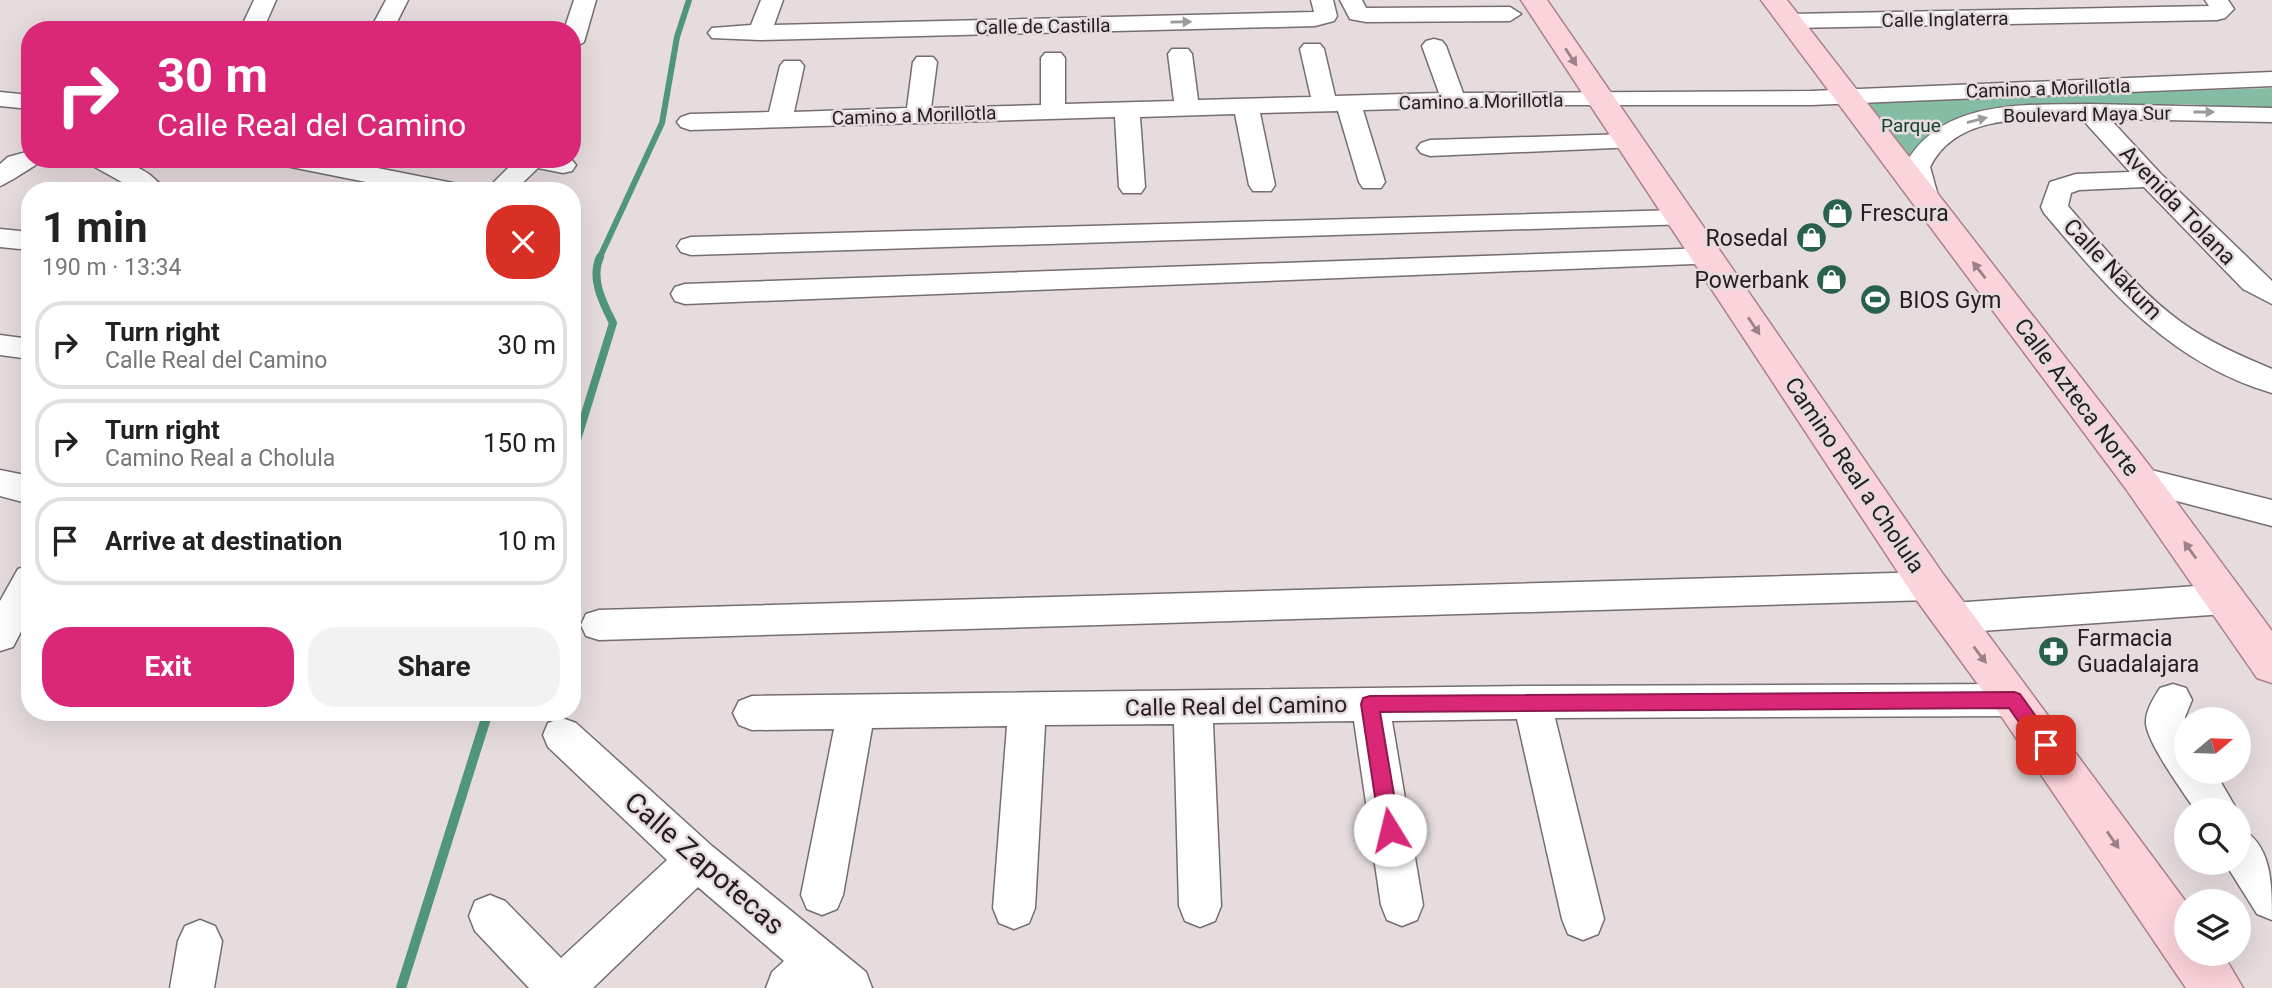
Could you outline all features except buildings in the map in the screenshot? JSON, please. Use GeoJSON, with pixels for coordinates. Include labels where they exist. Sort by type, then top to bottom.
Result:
{"type":"FeatureCollection","features":[{"type":"Feature","properties":{"kind":"main road","name":"Camino Real a Cholula"},"geometry":{"type":"LineString","coordinates":[[1522,7],[1600,101],[1929,586],[2014,700],[2174,927]]}},
{"type":"Feature","properties":{"kind":"main road","name":"Calle Azteca Norte"},"geometry":{"type":"LineString","coordinates":[[1782,10],[2138,479],[2272,665]]}},
{"type":"Feature","properties":{"kind":"main road"},"geometry":{"type":"LineString","coordinates":[[2201,966],[2217,988]]}},
{"type":"Feature","properties":{"kind":"street"},"geometry":{"type":"LineString","coordinates":[[255,21],[265,0]]}},
{"type":"Feature","properties":{"kind":"street"},"geometry":{"type":"LineString","coordinates":[[386,21],[397,0]]}},
{"type":"Feature","properties":{"kind":"street"},"geometry":{"type":"LineString","coordinates":[[578,21],[585,0]]}},
{"type":"Feature","properties":{"kind":"street"},"geometry":{"type":"LineString","coordinates":[[760,33],[772,0]]}},
{"type":"Feature","properties":{"kind":"street"},"geometry":{"type":"LineString","coordinates":[[1000,0],[1002,27]]}},
{"type":"Feature","properties":{"kind":"street"},"geometry":{"type":"LineString","coordinates":[[1108,0],[1113,24]]}},
{"type":"Feature","properties":{"kind":"street"},"geometry":{"type":"LineString","coordinates":[[1351,0],[1358,14],[1366,15],[1460,7],[1522,7]]}},
{"type":"Feature","properties":{"kind":"street"},"geometry":{"type":"LineString","coordinates":[[1889,0],[1904,20]]}},
{"type":"Feature","properties":{"kind":"street","name":"Calle Inglaterra"},"geometry":{"type":"LineString","coordinates":[[1782,10],[1904,20],[2095,7],[2217,13],[2223,9],[2216,0]]}},
{"type":"Feature","properties":{"kind":"street","name":"Calle de Castilla"},"geometry":{"type":"LineString","coordinates":[[720,33],[760,33],[896,20],[1002,27],[1315,19],[1324,8]]}},
{"type":"Feature","properties":{"kind":"street"},"geometry":{"type":"LineString","coordinates":[[1434,46],[1454,100]]}},
{"type":"Feature","properties":{"kind":"street"},"geometry":{"type":"LineString","coordinates":[[1312,50],[1372,183]]}},
{"type":"Feature","properties":{"kind":"street"},"geometry":{"type":"LineString","coordinates":[[1180,54],[1187,108]]}},
{"type":"Feature","properties":{"kind":"street"},"geometry":{"type":"LineString","coordinates":[[1053,58],[1053,111]]}},
{"type":"Feature","properties":{"kind":"street"},"geometry":{"type":"LineString","coordinates":[[918,115],[925,62]]}},
{"type":"Feature","properties":{"kind":"street"},"geometry":{"type":"LineString","coordinates":[[780,119],[792,66]]}},
{"type":"Feature","properties":{"kind":"street","name":"Camino a Morillotla"},"geometry":{"type":"LineString","coordinates":[[690,122],[1535,98],[1600,101],[1847,97],[2272,79]]}},
{"type":"Feature","properties":{"kind":"street"},"geometry":{"type":"LineString","coordinates":[[0,99],[21,101]]}},
{"type":"Feature","properties":{"kind":"street"},"geometry":{"type":"LineString","coordinates":[[1246,106],[1262,185]]}},
{"type":"Feature","properties":{"kind":"street"},"geometry":{"type":"LineString","coordinates":[[1127,109],[1132,187]]}},
{"type":"Feature","properties":{"kind":"street","name":"Boulevard Maya Sur"},"geometry":{"type":"LineString","coordinates":[[1927,203],[1917,167],[1922,157],[1952,128],[1997,116],[2089,111],[2272,115]]}},
{"type":"Feature","properties":{"kind":"street","name":"Avenida Tolana"},"geometry":{"type":"LineString","coordinates":[[2089,111],[2151,179],[2253,282],[2272,294]]}},
{"type":"Feature","properties":{"kind":"street"},"geometry":{"type":"LineString","coordinates":[[1430,148],[1627,142]]}},
{"type":"Feature","properties":{"kind":"street"},"geometry":{"type":"LineString","coordinates":[[0,178],[21,162]]}},
{"type":"Feature","properties":{"kind":"street"},"geometry":{"type":"LineString","coordinates":[[115,168],[144,182]]}},
{"type":"Feature","properties":{"kind":"street"},"geometry":{"type":"LineString","coordinates":[[351,182],[369,168]]}},
{"type":"Feature","properties":{"kind":"street"},"geometry":{"type":"LineString","coordinates":[[378,168],[423,182]]}},
{"type":"Feature","properties":{"kind":"street"},"geometry":{"type":"LineString","coordinates":[[508,182],[523,168]]}},
{"type":"Feature","properties":{"kind":"street","name":"Calle Nakum"},"geometry":{"type":"LineString","coordinates":[[2151,179],[2076,182],[2059,188],[2054,206],[2100,261],[2160,321],[2229,363],[2272,382]]}},
{"type":"Feature","properties":{"kind":"street"},"geometry":{"type":"LineString","coordinates":[[691,246],[1679,218]]}},
{"type":"Feature","properties":{"kind":"street"},"geometry":{"type":"LineString","coordinates":[[0,238],[21,240]]}},
{"type":"Feature","properties":{"kind":"street"},"geometry":{"type":"LineString","coordinates":[[685,294],[1708,257]]}},
{"type":"Feature","properties":{"kind":"street"},"geometry":{"type":"LineString","coordinates":[[0,345],[21,348]]}},
{"type":"Feature","properties":{"kind":"street"},"geometry":{"type":"LineString","coordinates":[[2138,479],[2272,513]]}},
{"type":"Feature","properties":{"kind":"street"},"geometry":{"type":"LineString","coordinates":[[0,483],[21,486]]}},
{"type":"Feature","properties":{"kind":"street"},"geometry":{"type":"LineString","coordinates":[[599,625],[1929,586]]}},
{"type":"Feature","properties":{"kind":"street"},"geometry":{"type":"LineString","coordinates":[[0,636],[21,596]]}},
{"type":"Feature","properties":{"kind":"street"},"geometry":{"type":"LineString","coordinates":[[1953,618],[2225,599]]}},
{"type":"Feature","properties":{"kind":"street","name":"Calle Real del Camino"},"geometry":{"type":"LineString","coordinates":[[752,713],[1532,702],[2014,700]]}},
{"type":"Feature","properties":{"kind":"street"},"geometry":{"type":"LineString","coordinates":[[2173,700],[2164,713],[2165,726],[2174,741]]}},
{"type":"Feature","properties":{"kind":"street"},"geometry":{"type":"LineString","coordinates":[[1532,702],[1583,919]]}},
{"type":"Feature","properties":{"kind":"street"},"geometry":{"type":"LineString","coordinates":[[1370,704],[1402,905]]}},
{"type":"Feature","properties":{"kind":"street"},"geometry":{"type":"LineString","coordinates":[[1192,707],[1200,906]]}},
{"type":"Feature","properties":{"kind":"street"},"geometry":{"type":"LineString","coordinates":[[1014,908],[1027,709]]}},
{"type":"Feature","properties":{"kind":"street"},"geometry":{"type":"LineString","coordinates":[[822,895],[856,711]]}},
{"type":"Feature","properties":{"kind":"street","name":"Calle Zapotecas"},"geometry":{"type":"LineString","coordinates":[[562,734],[697,860],[802,974],[850,988]]}},
{"type":"Feature","properties":{"kind":"street"},"geometry":{"type":"LineString","coordinates":[[490,916],[560,988],[697,860]]}},
{"type":"Feature","properties":{"kind":"street"},"geometry":{"type":"LineString","coordinates":[[2251,866],[2272,899]]}},
{"type":"Feature","properties":{"kind":"street"},"geometry":{"type":"LineString","coordinates":[[192,988],[200,941]]}},
{"type":"Feature","properties":{"kind":"green space","name":"Parque"},"geometry":{"type":"Polygon","coordinates":[[[2272,88],[2272,109],[2184,104],[1970,115],[1940,126],[1911,164],[1862,102],[2272,88]]]}},
{"type":"Feature","properties":{"kind":"waterway"},"geometry":{"type":"LineString","coordinates":[[599,259],[662,123],[677,37],[689,0]]}},
{"type":"Feature","properties":{"kind":"waterway"},"geometry":{"type":"LineString","coordinates":[[581,427],[613,323],[597,282],[600,257]]}},
{"type":"Feature","properties":{"kind":"waterway"},"geometry":{"type":"LineString","coordinates":[[401,988],[485,721]]}},
{"type":"Feature","properties":{"kind":"place","name":"Frescura"},"geometry":{"type":"Point","coordinates":[1837,213]}},
{"type":"Feature","properties":{"kind":"place","name":"Rosedal"},"geometry":{"type":"Point","coordinates":[1811,238]}},
{"type":"Feature","properties":{"kind":"place","name":"Powerbank"},"geometry":{"type":"Point","coordinates":[1832,280]}},
{"type":"Feature","properties":{"kind":"place","name":"BIOS Gym"},"geometry":{"type":"Point","coordinates":[1876,300]}},
{"type":"Feature","properties":{"kind":"place","name":"Farmacia Guadalajara"},"geometry":{"type":"Point","coordinates":[2054,651]}},
{"type":"Feature","properties":{"kind":"route"},"geometry":{"type":"LineString","coordinates":[[1390,830],[1370,704],[2014,700],[2046,745]]}}]}
